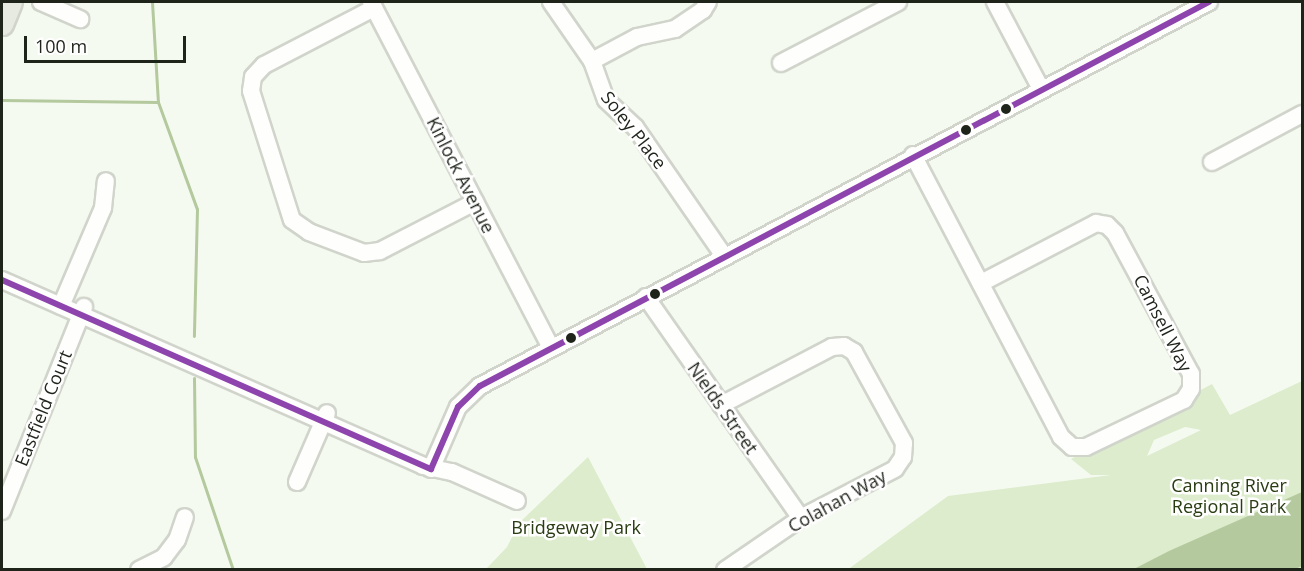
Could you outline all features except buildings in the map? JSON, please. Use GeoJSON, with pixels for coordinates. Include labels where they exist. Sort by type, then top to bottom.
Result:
{"type":"FeatureCollection","features":[{"type":"Feature","properties":{"kind":"main road"},"geometry":{"type":"LineString","coordinates":[[2,24],[11,2]]}},
{"type":"Feature","properties":{"kind":"street"},"geometry":{"type":"LineString","coordinates":[[41,2],[80,19]]}},
{"type":"Feature","properties":{"kind":"street","name":"Soley Place"},"geometry":{"type":"LineString","coordinates":[[551,2],[592,61],[606,100],[635,127],[724,256]]}},
{"type":"Feature","properties":{"kind":"street"},"geometry":{"type":"LineString","coordinates":[[592,61],[637,37],[675,29],[703,10],[708,2]]}},
{"type":"Feature","properties":{"kind":"street"},"geometry":{"type":"LineString","coordinates":[[781,63],[898,2]]}},
{"type":"Feature","properties":{"kind":"street"},"geometry":{"type":"LineString","coordinates":[[995,2],[1041,89]]}},
{"type":"Feature","properties":{"kind":"street"},"geometry":{"type":"LineString","coordinates":[[436,466],[454,413],[464,400],[480,386],[913,155],[1209,2]]}},
{"type":"Feature","properties":{"kind":"street"},"geometry":{"type":"LineString","coordinates":[[372,5],[264,65],[253,77],[251,92],[292,220],[309,232],[364,253],[380,251],[475,202]]}},
{"type":"Feature","properties":{"kind":"street","name":"Kinlock Avenue"},"geometry":{"type":"LineString","coordinates":[[372,5],[551,348]]}},
{"type":"Feature","properties":{"kind":"street"},"geometry":{"type":"LineString","coordinates":[[1212,162],[1302,114]]}},
{"type":"Feature","properties":{"kind":"street","name":"Camsell Way"},"geometry":{"type":"LineString","coordinates":[[913,155],[1061,437],[1072,447],[1086,447],[1164,409],[1184,399],[1191,389],[1191,374],[1115,233],[1107,225],[1096,223],[981,283]]}},
{"type":"Feature","properties":{"kind":"street"},"geometry":{"type":"LineString","coordinates":[[63,302],[103,208],[105,181]]}},
{"type":"Feature","properties":{"kind":"street"},"geometry":{"type":"LineString","coordinates":[[2,269],[63,302]]}},
{"type":"Feature","properties":{"kind":"street"},"geometry":{"type":"LineString","coordinates":[[2,280],[83,310],[517,501]]}},
{"type":"Feature","properties":{"kind":"street","name":"Nields Street"},"geometry":{"type":"LineString","coordinates":[[646,297],[801,518]]}},
{"type":"Feature","properties":{"kind":"street","name":"Eastfield Court"},"geometry":{"type":"LineString","coordinates":[[2,511],[83,310]]}},
{"type":"Feature","properties":{"kind":"street","name":"Colahan Way"},"geometry":{"type":"LineString","coordinates":[[721,405],[832,347],[844,346],[854,352],[904,443],[903,457],[895,469],[801,518],[725,570]]}},
{"type":"Feature","properties":{"kind":"street"},"geometry":{"type":"LineString","coordinates":[[297,482],[325,417]]}},
{"type":"Feature","properties":{"kind":"street"},"geometry":{"type":"LineString","coordinates":[[139,570],[164,556],[177,540],[185,517]]}},
{"type":"Feature","properties":{"kind":"green space","name":"Canning River Regional Park"},"geometry":{"type":"Polygon","coordinates":[[[1302,381],[1302,569],[847,570],[948,496],[1111,475],[1091,475],[1071,459],[1212,384],[1230,415],[1302,381]],[[1185,427],[1154,440],[1147,456],[1201,430],[1185,427]]]}},
{"type":"Feature","properties":{"kind":"green space","name":"Bridgeway Park"},"geometry":{"type":"Polygon","coordinates":[[[588,457],[647,569],[486,569],[507,547],[519,523],[588,457]]]}},
{"type":"Feature","properties":{"kind":"shaded area"},"geometry":{"type":"Polygon","coordinates":[[[1302,492],[1302,566],[1293,570],[1134,569],[1169,551],[1302,492]]]}},
{"type":"Feature","properties":{"kind":"waterway"},"geometry":{"type":"LineString","coordinates":[[152,2],[158,102],[197,209],[194,336]]}},
{"type":"Feature","properties":{"kind":"waterway"},"geometry":{"type":"LineString","coordinates":[[2,100],[158,102]]}},
{"type":"Feature","properties":{"kind":"waterway"},"geometry":{"type":"LineString","coordinates":[[194,378],[195,457],[233,570]]}},
{"type":"Feature","properties":{"kind":"transit line"},"geometry":{"type":"LineString","coordinates":[[2,280],[431,469],[458,407],[480,386],[1209,2]]}}]}
